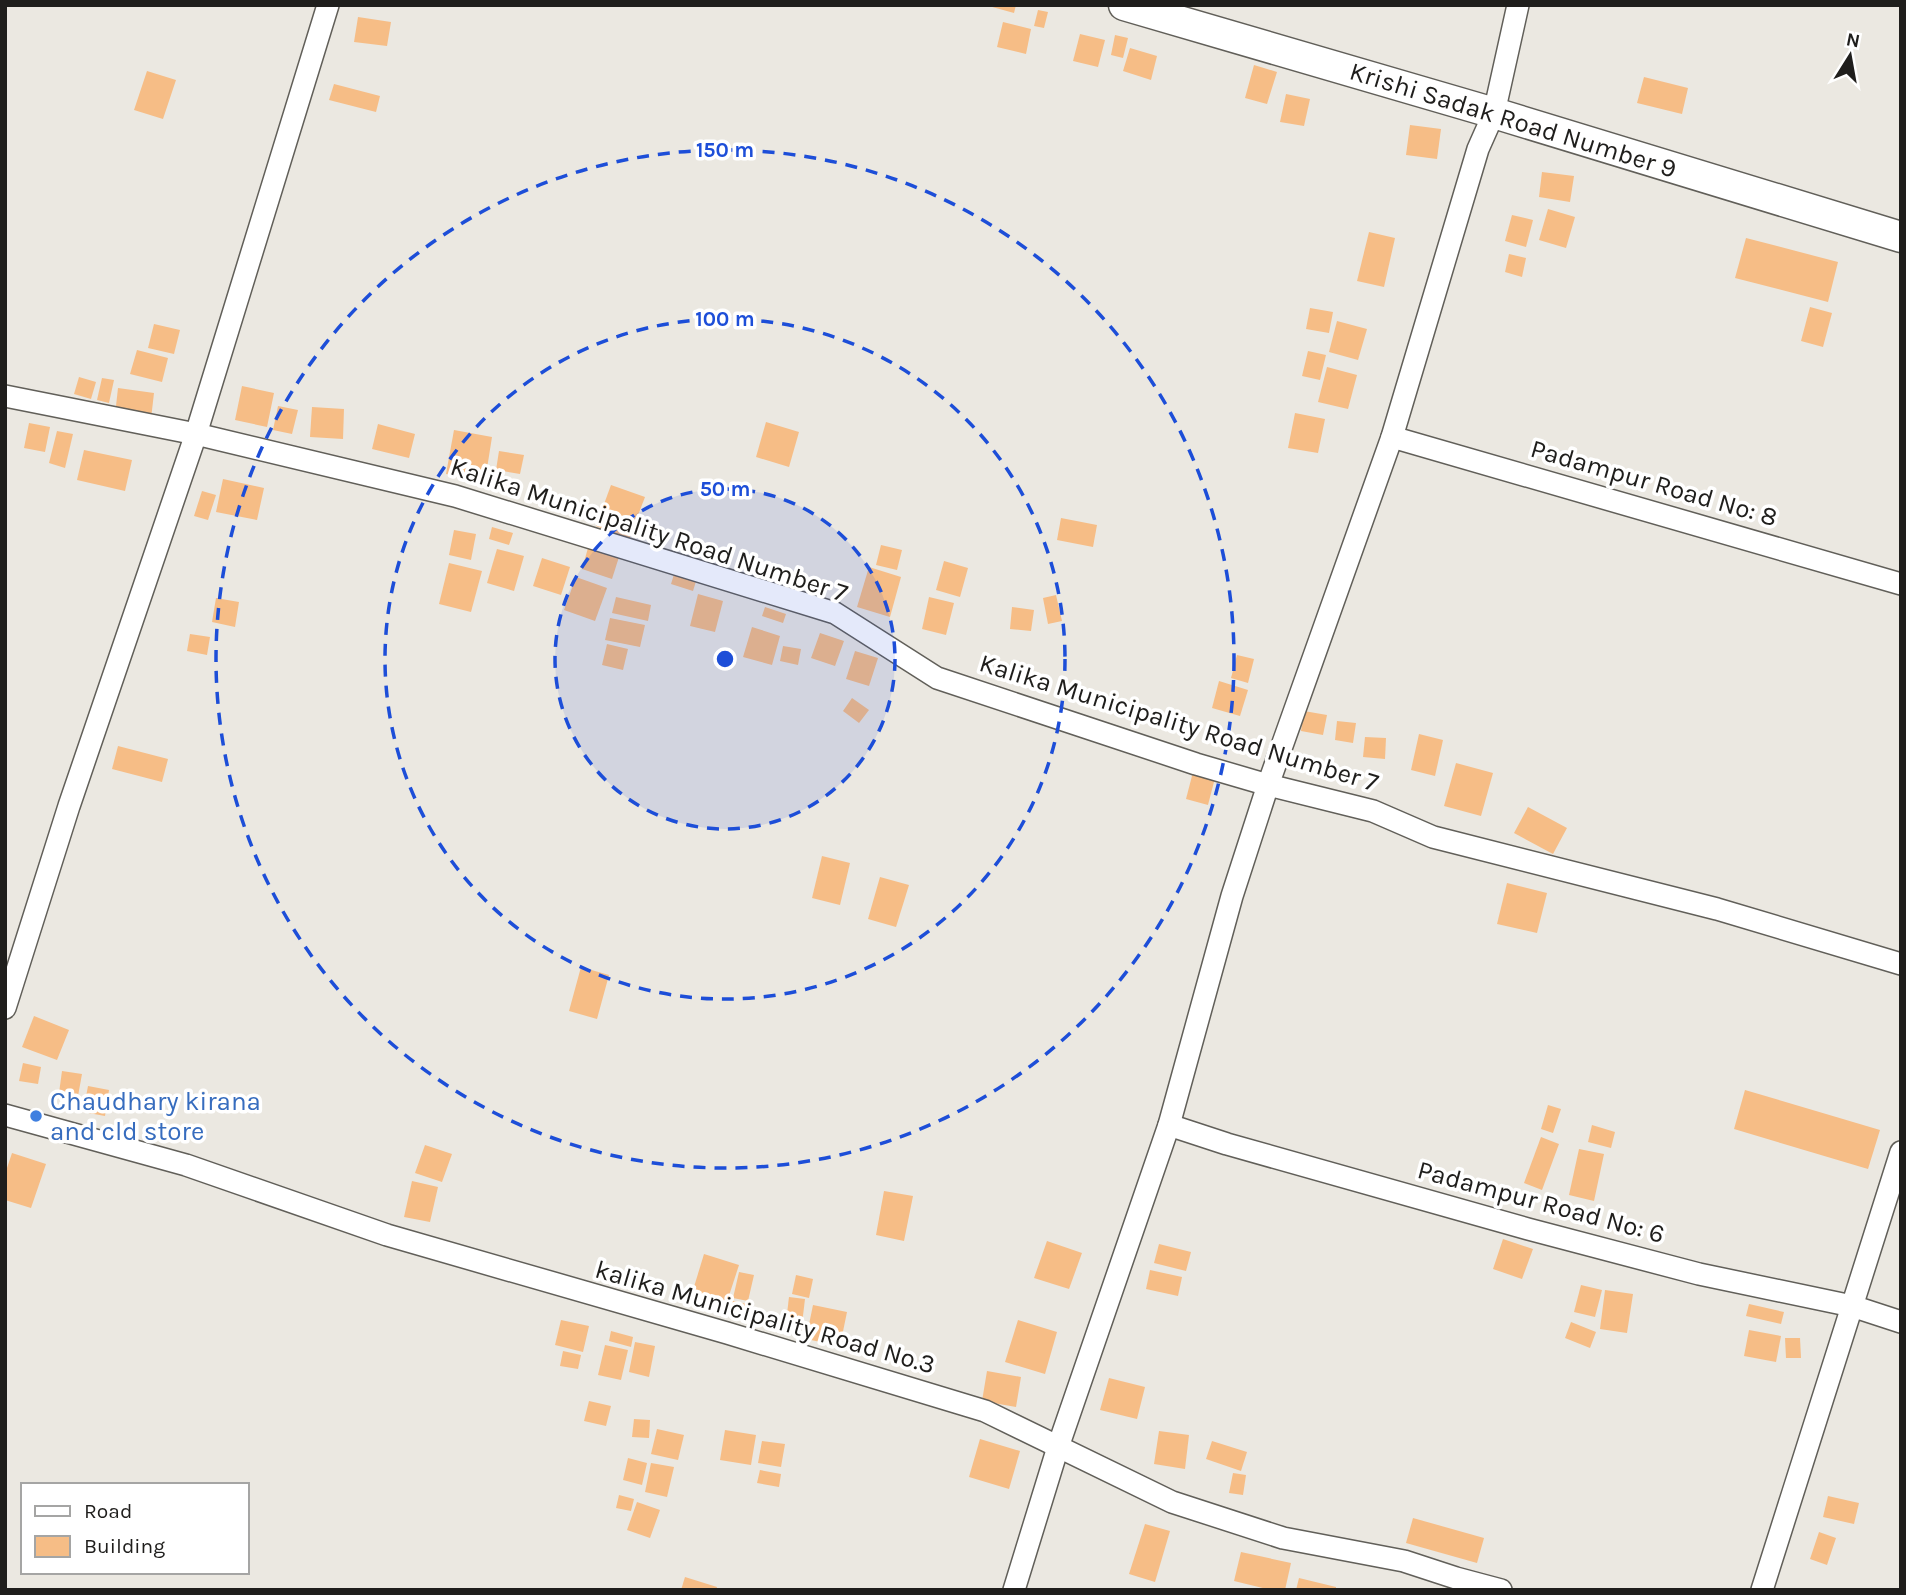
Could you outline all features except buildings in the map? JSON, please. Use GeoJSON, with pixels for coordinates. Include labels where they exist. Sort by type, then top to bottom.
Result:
{"type":"FeatureCollection","features":[{"type":"Feature","properties":{"kind":"street"},"geometry":{"type":"LineString","coordinates":[[5,1008],[69,806],[196,434],[328,5]]}},
{"type":"Feature","properties":{"kind":"street","name":"Krishi Sadak Road Number 9"},"geometry":{"type":"LineString","coordinates":[[1124,5],[1494,113],[1901,237]]}},
{"type":"Feature","properties":{"kind":"street"},"geometry":{"type":"LineString","coordinates":[[1014,1590],[1058,1447],[1169,1125],[1232,896],[1268,785],[1392,437],[1478,149],[1494,113],[1518,5]]}},
{"type":"Feature","properties":{"kind":"street","name":"Kalika Municipality Road Number 7"},"geometry":{"type":"LineString","coordinates":[[5,396],[196,434],[455,496],[835,613],[937,678],[1196,764],[1373,811],[1433,837],[1717,909],[1901,964]]}},
{"type":"Feature","properties":{"kind":"street","name":"Padampur Road No: 8"},"geometry":{"type":"LineString","coordinates":[[1392,437],[1901,584]]}},
{"type":"Feature","properties":{"kind":"street","name":"kalika Municipality Road No.3"},"geometry":{"type":"LineString","coordinates":[[5,1115],[186,1165],[387,1235],[985,1411],[1172,1502],[1283,1538],[1405,1561],[1501,1590]]}},
{"type":"Feature","properties":{"kind":"street","name":"Padampur Road No: 6"},"geometry":{"type":"LineString","coordinates":[[1169,1125],[1227,1144],[1567,1240],[1699,1274],[1852,1306],[1901,1322]]}},
{"type":"Feature","properties":{"kind":"street"},"geometry":{"type":"LineString","coordinates":[[1762,1590],[1901,1152]]}},
{"type":"Feature","properties":{"kind":"place","name":"Chaudhary kirana and cld store"},"geometry":{"type":"Point","coordinates":[36,1116]}}]}
